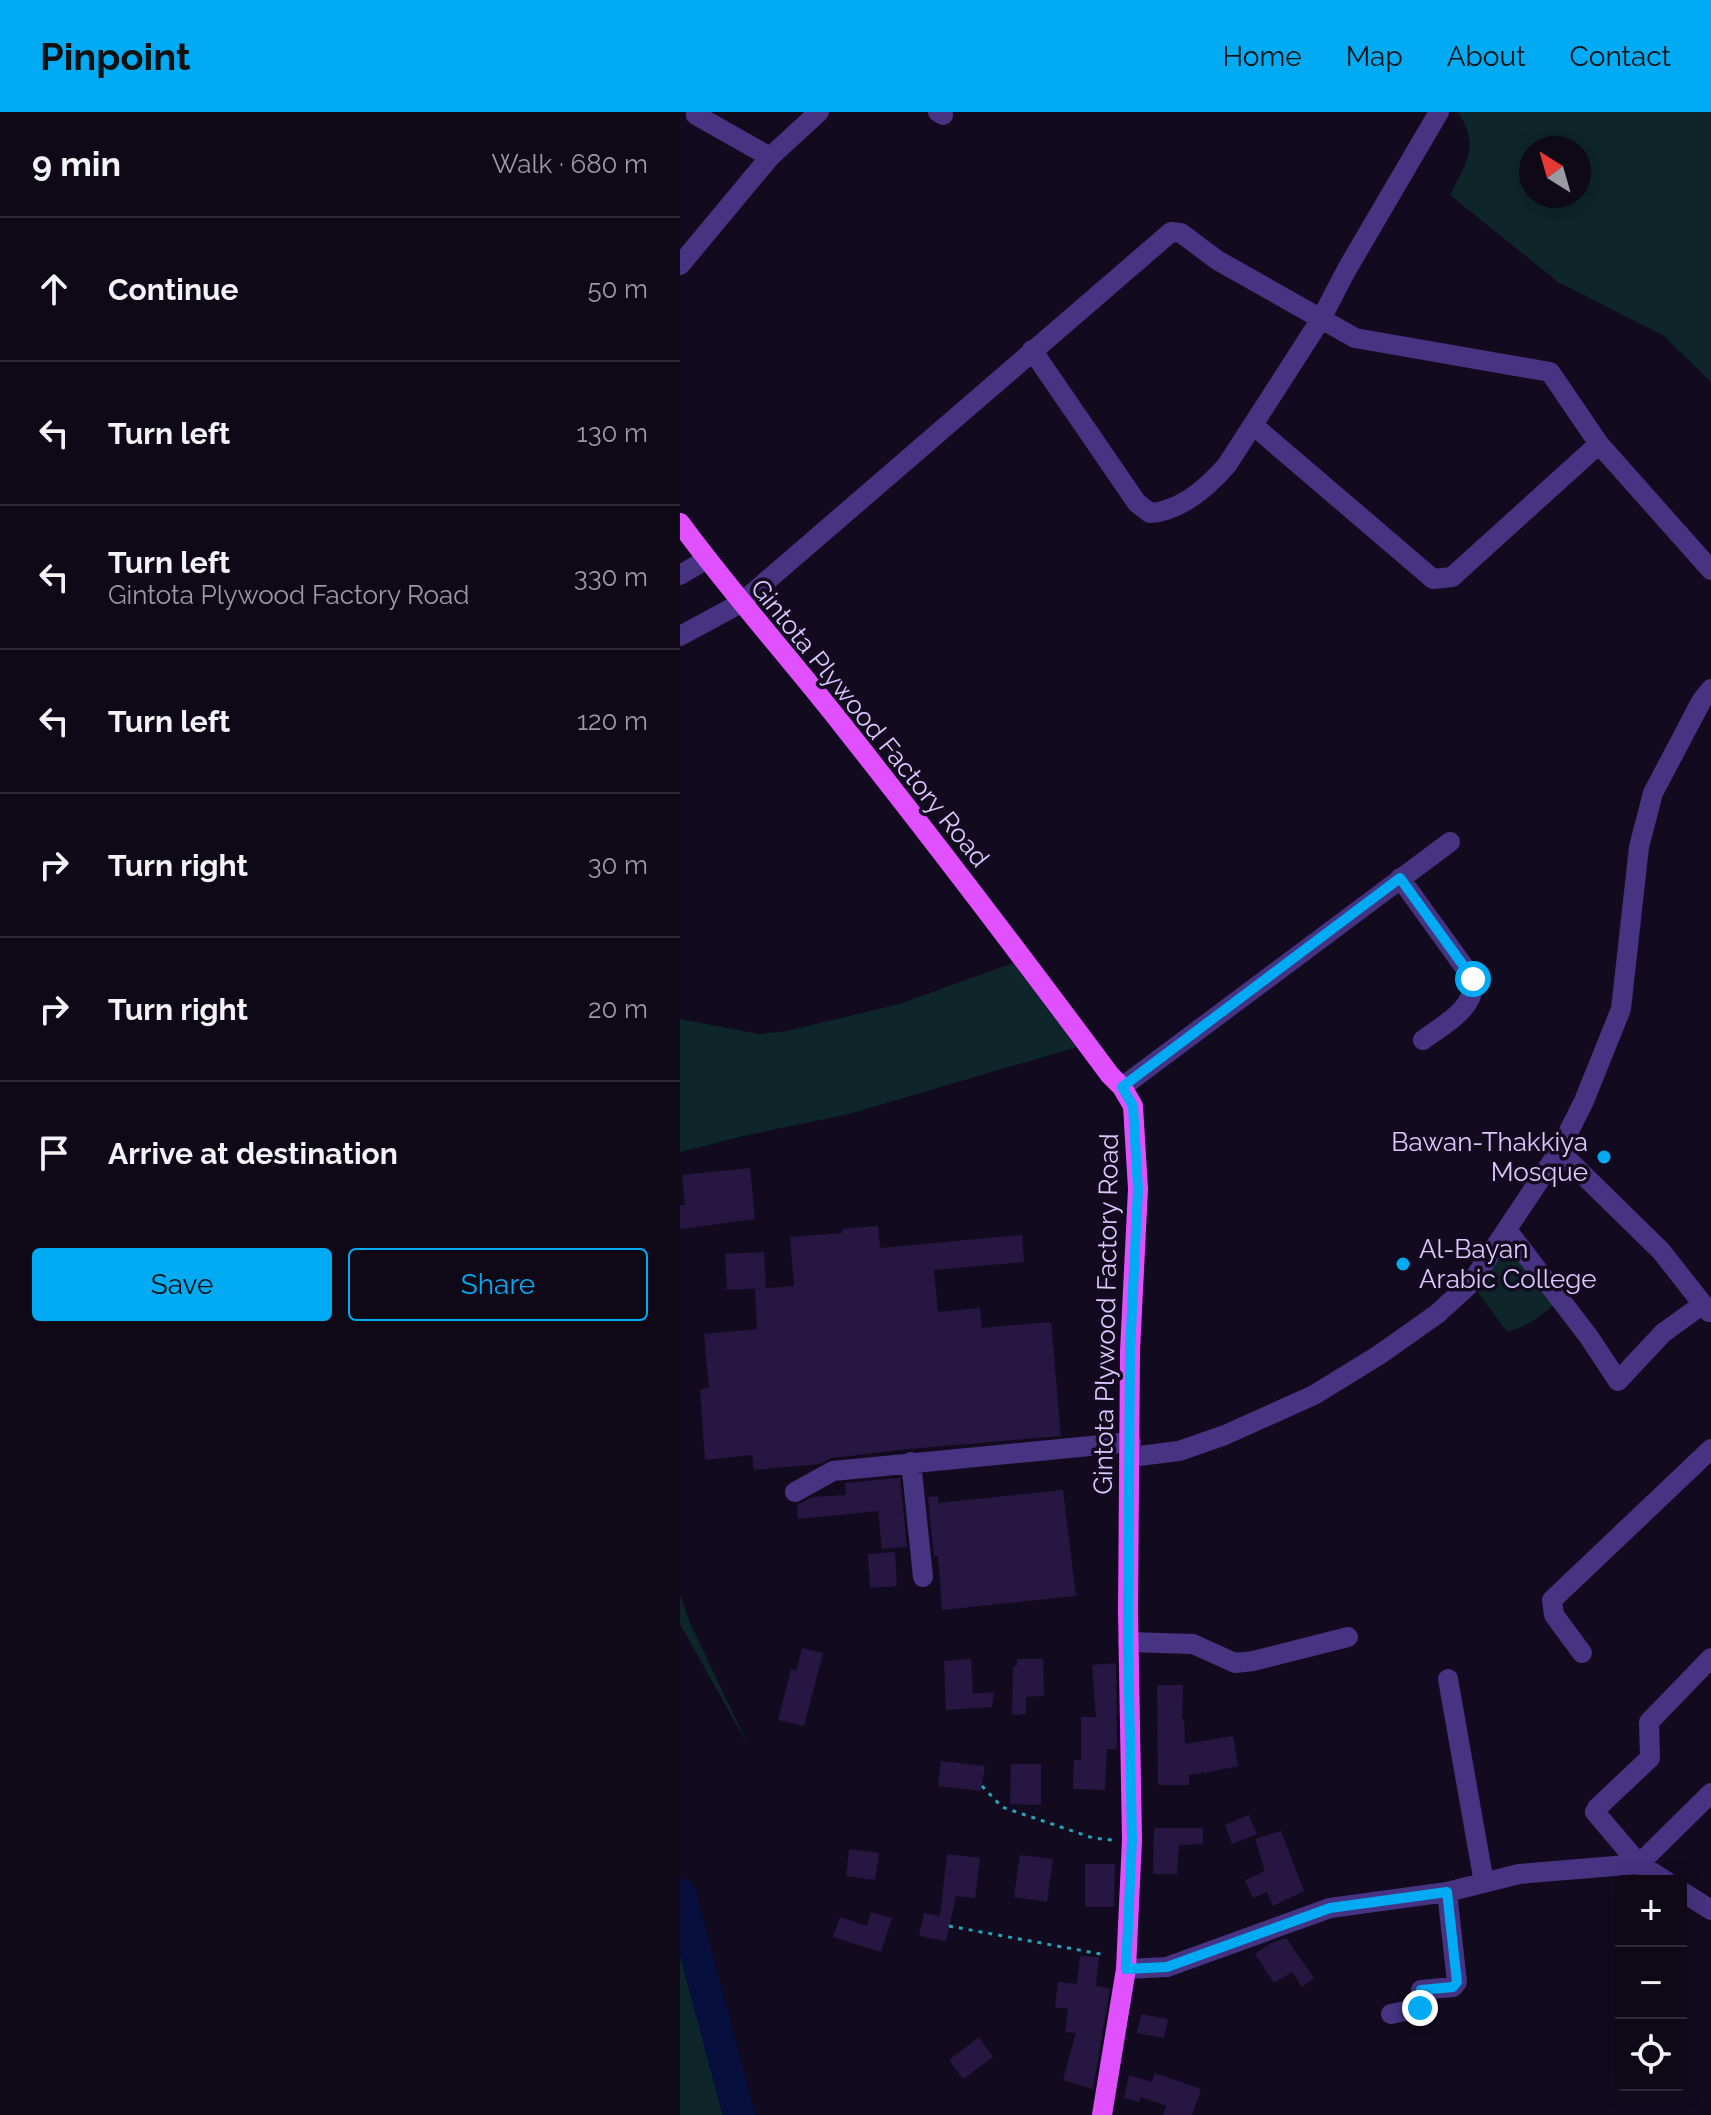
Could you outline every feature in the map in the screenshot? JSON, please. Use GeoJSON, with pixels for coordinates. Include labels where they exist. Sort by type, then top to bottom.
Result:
{"type":"FeatureCollection","features":[{"type":"Feature","properties":{"kind":"main road","name":"Gintota Plywood Factory Road"},"geometry":{"type":"LineString","coordinates":[[680,523],[741,603],[842,724],[1122,1087],[1133,1106],[1138,1189],[1130,1351],[1128,1642],[1132,1840],[1126,1969],[1102,2115]]}},
{"type":"Feature","properties":{"kind":"street"},"geometry":{"type":"LineString","coordinates":[[696,112],[696,115],[770,157]]}},
{"type":"Feature","properties":{"kind":"street"},"geometry":{"type":"LineString","coordinates":[[680,265],[770,157],[819,112]]}},
{"type":"Feature","properties":{"kind":"street"},"geometry":{"type":"LineString","coordinates":[[1032,350],[1137,503],[1150,513],[1167,512],[1209,486],[1227,465],[1321,319],[1439,112]]}},
{"type":"Feature","properties":{"kind":"street"},"geometry":{"type":"LineString","coordinates":[[680,636],[741,603],[1171,232],[1181,233],[1217,260],[1355,338],[1550,372],[1599,444],[1711,570]]}},
{"type":"Feature","properties":{"kind":"street"},"geometry":{"type":"LineString","coordinates":[[1253,425],[1433,579],[1452,577],[1599,444]]}},
{"type":"Feature","properties":{"kind":"street"},"geometry":{"type":"LineString","coordinates":[[680,575],[707,559]]}},
{"type":"Feature","properties":{"kind":"street"},"geometry":{"type":"LineString","coordinates":[[795,1492],[833,1471],[911,1462],[1131,1449],[1179,1451],[1225,1435],[1314,1395],[1437,1314],[1471,1283],[1559,1151],[1584,1101],[1621,1009],[1639,847],[1653,793],[1702,700],[1711,689]]}},
{"type":"Feature","properties":{"kind":"street"},"geometry":{"type":"LineString","coordinates":[[1122,1087],[1450,842]]}},
{"type":"Feature","properties":{"kind":"street"},"geometry":{"type":"LineString","coordinates":[[1400,878],[1473,979],[1475,989],[1462,1011],[1423,1040]]}},
{"type":"Feature","properties":{"kind":"street"},"geometry":{"type":"LineString","coordinates":[[1507,1230],[1589,1337],[1618,1381],[1663,1333],[1707,1309],[1661,1251],[1559,1151]]}},
{"type":"Feature","properties":{"kind":"street"},"geometry":{"type":"LineString","coordinates":[[1582,1653],[1554,1615],[1552,1600],[1711,1449]]}},
{"type":"Feature","properties":{"kind":"street"},"geometry":{"type":"LineString","coordinates":[[911,1462],[923,1577]]}},
{"type":"Feature","properties":{"kind":"street"},"geometry":{"type":"LineString","coordinates":[[1128,1642],[1193,1644],[1235,1663],[1348,1637]]}},
{"type":"Feature","properties":{"kind":"street"},"geometry":{"type":"LineString","coordinates":[[1656,1875],[1639,1864],[1595,1812],[1650,1758],[1649,1722],[1711,1658]]}},
{"type":"Feature","properties":{"kind":"street"},"geometry":{"type":"LineString","coordinates":[[1448,1679],[1484,1883]]}},
{"type":"Feature","properties":{"kind":"street"},"geometry":{"type":"LineString","coordinates":[[1126,1969],[1167,1967],[1330,1908],[1447,1892],[1519,1874],[1639,1864],[1711,1793]]}},
{"type":"Feature","properties":{"kind":"street"},"geometry":{"type":"LineString","coordinates":[[1391,2014],[1420,2008],[1421,1990],[1453,1987],[1457,1982],[1447,1892]]}},
{"type":"Feature","properties":{"kind":"street"},"geometry":{"type":"LineString","coordinates":[[1687,1895],[1711,1910]]}},
{"type":"Feature","properties":{"kind":"path"},"geometry":{"type":"LineString","coordinates":[[982,1786],[1002,1807],[1093,1838],[1132,1840]]}},
{"type":"Feature","properties":{"kind":"path"},"geometry":{"type":"LineString","coordinates":[[949,1926],[1104,1953],[1126,1969]]}},
{"type":"Feature","properties":{"kind":"green space"},"geometry":{"type":"Polygon","coordinates":[[[1458,112],[1711,112],[1711,382],[1664,336],[1558,282],[1450,195],[1469,154],[1468,135],[1458,112]]]}},
{"type":"Feature","properties":{"kind":"green space"},"geometry":{"type":"Polygon","coordinates":[[[1024,959],[1087,1044],[849,1114],[680,1152],[680,1019],[759,1034],[787,1031],[899,1004],[1024,959]]]}},
{"type":"Feature","properties":{"kind":"green space"},"geometry":{"type":"Polygon","coordinates":[[[1507,1230],[1559,1298],[1536,1319],[1507,1332],[1471,1283],[1507,1230]]]}},
{"type":"Feature","properties":{"kind":"green space"},"geometry":{"type":"Polygon","coordinates":[[[680,1595],[691,1625],[749,1747],[680,1624],[680,1595]]]}},
{"type":"Feature","properties":{"kind":"green space"},"geometry":{"type":"Polygon","coordinates":[[[680,1894],[739,2115],[680,2115],[680,1894]]]}},
{"type":"Feature","properties":{"kind":"building"},"geometry":{"type":"Polygon","coordinates":[[[750,1168],[755,1219],[680,1229],[680,1205],[685,1205],[682,1175],[750,1168]]]}},
{"type":"Feature","properties":{"kind":"building"},"geometry":{"type":"Polygon","coordinates":[[[878,1226],[880,1248],[1022,1235],[1024,1262],[934,1270],[938,1312],[980,1308],[982,1328],[1051,1322],[1061,1436],[909,1449],[832,1458],[819,1464],[754,1470],[752,1455],[705,1460],[700,1389],[709,1388],[704,1334],[757,1329],[755,1289],[794,1286],[790,1237],[842,1233],[842,1229],[878,1226]]]}},
{"type":"Feature","properties":{"kind":"building"},"geometry":{"type":"Polygon","coordinates":[[[764,1252],[766,1288],[727,1290],[725,1254],[764,1252]]]}},
{"type":"Feature","properties":{"kind":"building"},"geometry":{"type":"Polygon","coordinates":[[[900,1478],[907,1547],[882,1549],[878,1511],[798,1519],[797,1505],[813,1497],[846,1495],[845,1483],[900,1478]]]}},
{"type":"Feature","properties":{"kind":"building"},"geometry":{"type":"Polygon","coordinates":[[[1063,1490],[1076,1596],[942,1610],[938,1556],[934,1556],[928,1497],[938,1496],[938,1503],[1063,1490]]]}},
{"type":"Feature","properties":{"kind":"building"},"geometry":{"type":"Polygon","coordinates":[[[895,1552],[897,1586],[870,1588],[868,1554],[895,1552]]]}},
{"type":"Feature","properties":{"kind":"building"},"geometry":{"type":"Polygon","coordinates":[[[802,1648],[823,1653],[804,1726],[778,1720],[791,1669],[796,1671],[802,1648]]]}},
{"type":"Feature","properties":{"kind":"building"},"geometry":{"type":"Polygon","coordinates":[[[971,1659],[973,1694],[994,1692],[992,1707],[946,1710],[944,1661],[971,1659]]]}},
{"type":"Feature","properties":{"kind":"building"},"geometry":{"type":"Polygon","coordinates":[[[1017,1659],[1043,1659],[1044,1696],[1026,1697],[1026,1714],[1012,1715],[1013,1666],[1017,1666],[1017,1659]]]}},
{"type":"Feature","properties":{"kind":"building"},"geometry":{"type":"Polygon","coordinates":[[[1116,1663],[1117,1749],[1107,1749],[1105,1790],[1073,1789],[1074,1760],[1081,1760],[1081,1717],[1096,1717],[1092,1665],[1116,1663]]]}},
{"type":"Feature","properties":{"kind":"building"},"geometry":{"type":"Polygon","coordinates":[[[1157,1685],[1183,1685],[1185,1744],[1233,1736],[1238,1766],[1204,1773],[1202,1770],[1202,1773],[1189,1775],[1189,1785],[1158,1785],[1157,1685]]]}},
{"type":"Feature","properties":{"kind":"building"},"geometry":{"type":"Polygon","coordinates":[[[941,1761],[985,1766],[981,1791],[938,1786],[941,1761]]]}},
{"type":"Feature","properties":{"kind":"building"},"geometry":{"type":"Polygon","coordinates":[[[1011,1764],[1041,1764],[1041,1805],[1010,1804],[1011,1764]]]}},
{"type":"Feature","properties":{"kind":"building"},"geometry":{"type":"Polygon","coordinates":[[[1249,1815],[1257,1834],[1232,1844],[1225,1825],[1249,1815]]]}},
{"type":"Feature","properties":{"kind":"building"},"geometry":{"type":"Polygon","coordinates":[[[1154,1828],[1203,1828],[1203,1844],[1179,1845],[1177,1874],[1153,1874],[1154,1828]]]}},
{"type":"Feature","properties":{"kind":"building"},"geometry":{"type":"Polygon","coordinates":[[[1281,1831],[1304,1891],[1273,1906],[1267,1892],[1253,1898],[1245,1880],[1265,1871],[1255,1839],[1281,1831]]]}},
{"type":"Feature","properties":{"kind":"building"},"geometry":{"type":"Polygon","coordinates":[[[849,1849],[879,1853],[875,1880],[846,1876],[849,1849]]]}},
{"type":"Feature","properties":{"kind":"building"},"geometry":{"type":"Polygon","coordinates":[[[947,1854],[980,1858],[975,1898],[956,1896],[946,1941],[919,1936],[924,1913],[940,1916],[947,1854]]]}},
{"type":"Feature","properties":{"kind":"building"},"geometry":{"type":"Polygon","coordinates":[[[1020,1855],[1053,1859],[1047,1902],[1014,1897],[1020,1855]]]}},
{"type":"Feature","properties":{"kind":"building"},"geometry":{"type":"Polygon","coordinates":[[[1085,1864],[1115,1864],[1114,1907],[1085,1907],[1085,1864]]]}},
{"type":"Feature","properties":{"kind":"building"},"geometry":{"type":"Polygon","coordinates":[[[871,1912],[892,1918],[881,1952],[833,1937],[840,1917],[867,1926],[871,1912]]]}},
{"type":"Feature","properties":{"kind":"building"},"geometry":{"type":"Polygon","coordinates":[[[1286,1938],[1314,1978],[1302,1987],[1292,1972],[1274,1983],[1255,1954],[1271,1943],[1286,1938]]]}},
{"type":"Feature","properties":{"kind":"building"},"geometry":{"type":"Polygon","coordinates":[[[1080,1956],[1099,1957],[1096,1986],[1110,1988],[1093,2089],[1063,2080],[1076,2033],[1065,2032],[1068,2008],[1055,2008],[1058,1982],[1077,1984],[1080,1956]]]}},
{"type":"Feature","properties":{"kind":"building"},"geometry":{"type":"Polygon","coordinates":[[[1141,2014],[1168,2019],[1164,2038],[1137,2033],[1141,2014]]]}},
{"type":"Feature","properties":{"kind":"building"},"geometry":{"type":"Polygon","coordinates":[[[979,2037],[993,2057],[963,2079],[949,2060],[979,2037]]]}},
{"type":"Feature","properties":{"kind":"building"},"geometry":{"type":"Polygon","coordinates":[[[1155,2073],[1201,2089],[1192,2115],[1163,2115],[1167,2106],[1141,2097],[1139,2102],[1124,2098],[1129,2075],[1152,2082],[1155,2073]]]}},
{"type":"Feature","properties":{"kind":"waterway"},"geometry":{"type":"LineString","coordinates":[[680,1894],[739,2115]]}},
{"type":"Feature","properties":{"kind":"place","name":"Bawan-Thakkiya Mosque"},"geometry":{"type":"Point","coordinates":[1604,1157]}},
{"type":"Feature","properties":{"kind":"place","name":"Al-Bayan Arabic College"},"geometry":{"type":"Point","coordinates":[1403,1264]}},
{"type":"Feature","properties":{"kind":"route"},"geometry":{"type":"LineString","coordinates":[[1420,2008],[1421,1990],[1453,1987],[1457,1982],[1447,1892],[1330,1908],[1167,1967],[1126,1969],[1132,1840],[1128,1642],[1130,1351],[1138,1189],[1133,1106],[1122,1087],[1400,878],[1473,979]]}}]}
